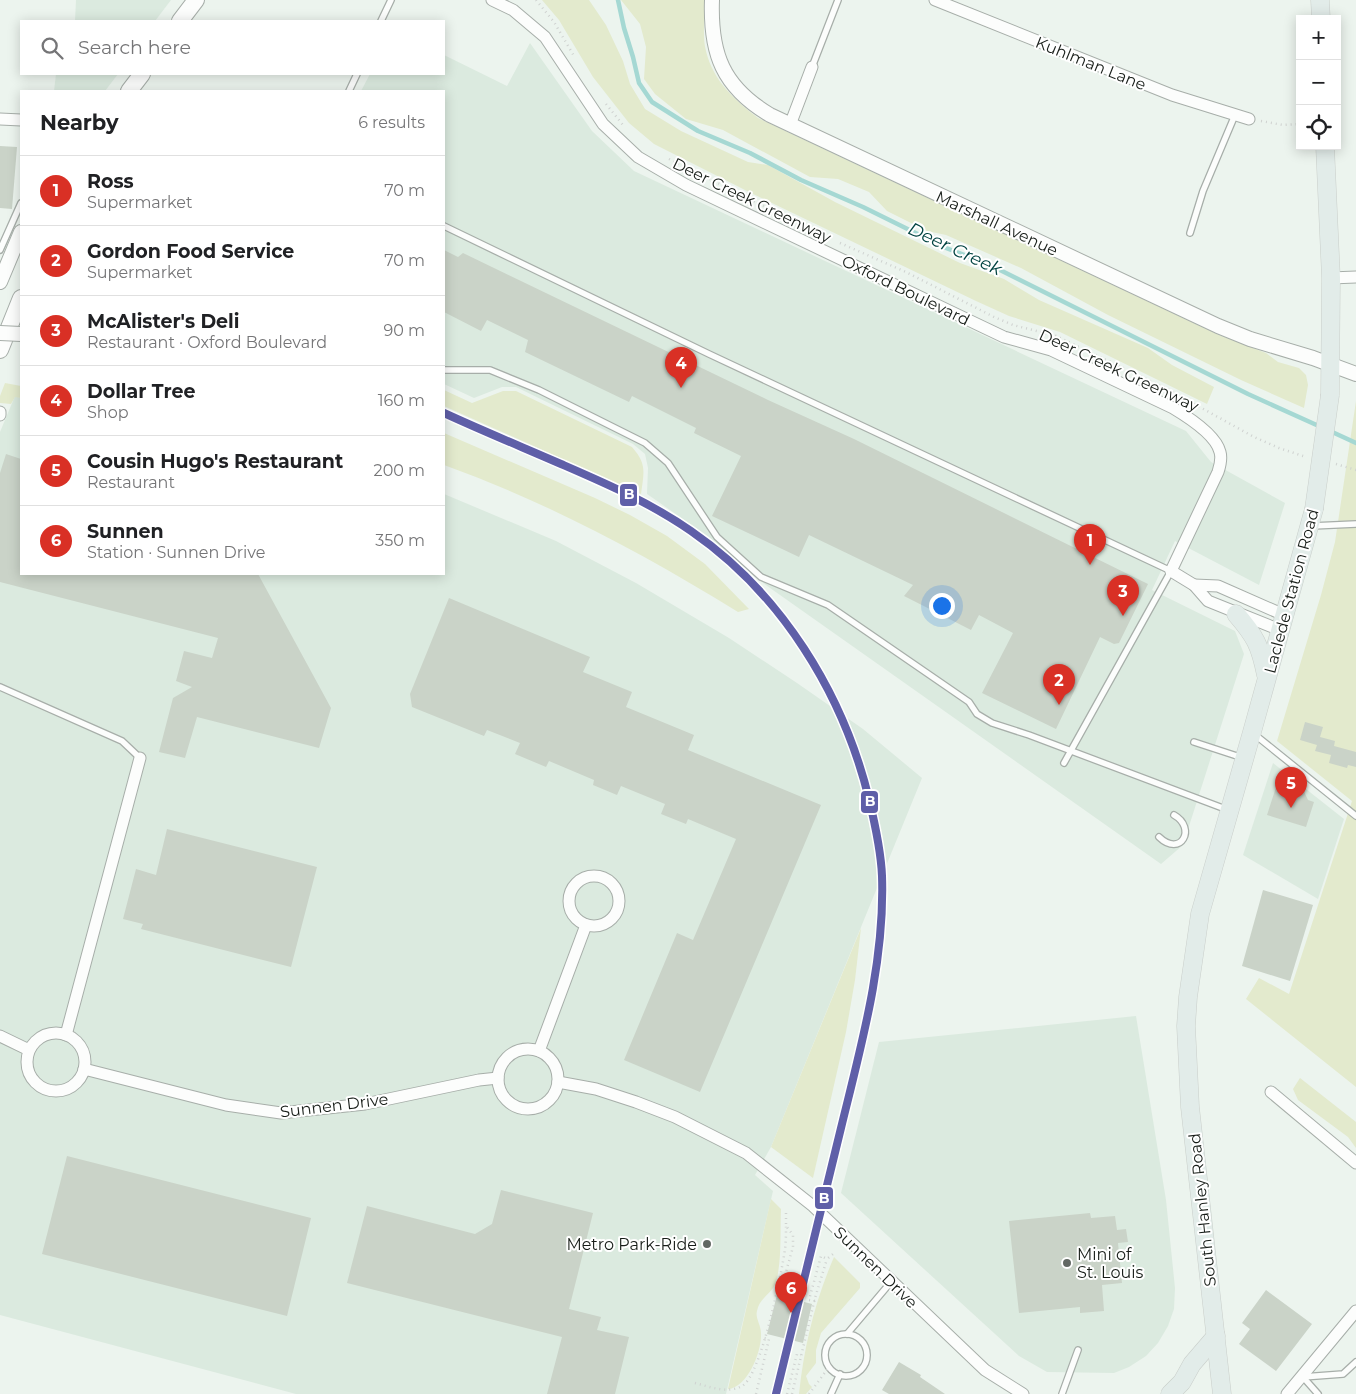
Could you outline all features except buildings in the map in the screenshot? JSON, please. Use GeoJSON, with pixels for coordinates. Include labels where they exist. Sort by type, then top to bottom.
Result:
{"type":"FeatureCollection","features":[{"type":"Feature","properties":{"kind":"main road"},"geometry":{"type":"LineString","coordinates":[[181,20],[196,0]]}},
{"type":"Feature","properties":{"kind":"main road"},"geometry":{"type":"LineString","coordinates":[[1320,0],[1321,15]]}},
{"type":"Feature","properties":{"kind":"main road"},"geometry":{"type":"LineString","coordinates":[[130,90],[141,75]]}},
{"type":"Feature","properties":{"kind":"main road","name":"Laclede Station Road"},"geometry":{"type":"LineString","coordinates":[[1186,1026],[1188,997],[1200,914],[1314,508],[1330,395],[1331,365],[1331,278],[1325,150]]}},
{"type":"Feature","properties":{"kind":"main road"},"geometry":{"type":"LineString","coordinates":[[0,350],[20,300]]}},
{"type":"Feature","properties":{"kind":"main road"},"geometry":{"type":"LineString","coordinates":[[1236,614],[1252,633],[1259,647],[1267,679]]}},
{"type":"Feature","properties":{"kind":"main road","name":"South Hanley Road"},"geometry":{"type":"LineString","coordinates":[[1186,1026],[1190,1107],[1222,1394]]}},
{"type":"Feature","properties":{"kind":"main road"},"geometry":{"type":"LineString","coordinates":[[1170,1394],[1182,1382],[1192,1364],[1216,1336]]}},
{"type":"Feature","properties":{"kind":"street","name":"Oxford Boulevard"},"geometry":{"type":"LineString","coordinates":[[492,0],[513,10],[545,37],[603,124],[638,157],[694,188],[1004,337],[1051,350],[1173,408],[1191,419],[1216,442],[1221,452],[1221,460],[1218,472],[1171,572]]}},
{"type":"Feature","properties":{"kind":"street","name":"Marshall Avenue"},"geometry":{"type":"LineString","coordinates":[[712,0],[714,45],[727,76],[743,97],[755,106],[790,125],[1218,326],[1250,339],[1314,358],[1356,374]]}},
{"type":"Feature","properties":{"kind":"street","name":"Kuhlman Lane"},"geometry":{"type":"LineString","coordinates":[[936,0],[1172,95],[1249,119]]}},
{"type":"Feature","properties":{"kind":"street"},"geometry":{"type":"LineString","coordinates":[[790,125],[812,67]]}},
{"type":"Feature","properties":{"kind":"street"},"geometry":{"type":"LineString","coordinates":[[0,119],[20,120]]}},
{"type":"Feature","properties":{"kind":"street"},"geometry":{"type":"LineString","coordinates":[[0,282],[20,234]]}},
{"type":"Feature","properties":{"kind":"street"},"geometry":{"type":"LineString","coordinates":[[1331,278],[1356,277]]}},
{"type":"Feature","properties":{"kind":"street"},"geometry":{"type":"LineString","coordinates":[[0,333],[20,334]]}},
{"type":"Feature","properties":{"kind":"street"},"geometry":{"type":"LineString","coordinates":[[1171,572],[1194,585],[1208,601],[1236,614],[1282,622]]}},
{"type":"Feature","properties":{"kind":"street"},"geometry":{"type":"LineString","coordinates":[[1194,585],[1218,586],[1282,622]]}},
{"type":"Feature","properties":{"kind":"street"},"geometry":{"type":"LineString","coordinates":[[66,1035],[140,758]]}},
{"type":"Feature","properties":{"kind":"street"},"geometry":{"type":"LineString","coordinates":[[596,876],[611,883],[616,890],[618,906],[610,920],[594,926],[586,925],[573,915],[569,900],[570,892],[574,885],[588,877],[596,876]]}},
{"type":"Feature","properties":{"kind":"street"},"geometry":{"type":"LineString","coordinates":[[539,1051],[586,925]]}},
{"type":"Feature","properties":{"kind":"street"},"geometry":{"type":"LineString","coordinates":[[60,1033],[66,1035],[73,1038],[82,1049],[85,1062],[84,1069],[79,1080],[69,1088],[57,1091],[44,1089],[34,1081],[27,1069],[29,1050],[37,1040],[48,1034],[60,1033]]}},
{"type":"Feature","properties":{"kind":"street"},"geometry":{"type":"LineString","coordinates":[[0,1036],[29,1050]]}},
{"type":"Feature","properties":{"kind":"street"},"geometry":{"type":"LineString","coordinates":[[525,1049],[539,1051],[548,1056],[555,1066],[558,1082],[553,1095],[544,1104],[530,1109],[517,1107],[505,1099],[500,1089],[498,1078],[502,1064],[511,1053],[525,1049]]}},
{"type":"Feature","properties":{"kind":"street","name":"Sunnen Drive"},"geometry":{"type":"LineString","coordinates":[[84,1069],[226,1105],[281,1113],[365,1104],[498,1078]]}},
{"type":"Feature","properties":{"kind":"street","name":"Sunnen Drive"},"geometry":{"type":"LineString","coordinates":[[558,1082],[596,1089],[636,1102],[675,1117],[746,1154],[813,1206],[984,1370],[1023,1394]]}},
{"type":"Feature","properties":{"kind":"street"},"geometry":{"type":"LineString","coordinates":[[1271,1092],[1356,1163]]}},
{"type":"Feature","properties":{"kind":"street"},"geometry":{"type":"LineString","coordinates":[[1287,1394],[1356,1312]]}},
{"type":"Feature","properties":{"kind":"lane"},"geometry":{"type":"LineString","coordinates":[[381,20],[391,0]]}},
{"type":"Feature","properties":{"kind":"lane"},"geometry":{"type":"LineString","coordinates":[[812,67],[838,0]]}},
{"type":"Feature","properties":{"kind":"lane"},"geometry":{"type":"LineString","coordinates":[[349,90],[357,75]]}},
{"type":"Feature","properties":{"kind":"lane"},"geometry":{"type":"LineString","coordinates":[[1190,233],[1203,190],[1235,115]]}},
{"type":"Feature","properties":{"kind":"lane"},"geometry":{"type":"LineString","coordinates":[[0,250],[20,205]]}},
{"type":"Feature","properties":{"kind":"lane"},"geometry":{"type":"LineString","coordinates":[[445,226],[709,354],[1171,572],[1064,763]]}},
{"type":"Feature","properties":{"kind":"lane"},"geometry":{"type":"LineString","coordinates":[[445,370],[490,370],[539,390],[646,443],[668,463],[717,537],[761,577],[828,605],[969,702],[977,714],[992,723],[1230,811]]}},
{"type":"Feature","properties":{"kind":"lane"},"geometry":{"type":"LineString","coordinates":[[1310,526],[1356,524]]}},
{"type":"Feature","properties":{"kind":"lane"},"geometry":{"type":"LineString","coordinates":[[0,687],[122,741],[140,758]]}},
{"type":"Feature","properties":{"kind":"lane"},"geometry":{"type":"LineString","coordinates":[[1252,732],[1356,816]]}},
{"type":"Feature","properties":{"kind":"lane"},"geometry":{"type":"LineString","coordinates":[[1194,742],[1245,759]]}},
{"type":"Feature","properties":{"kind":"lane"},"geometry":{"type":"LineString","coordinates":[[1158,837],[1171,845],[1182,842],[1186,829],[1185,824],[1174,815]]}},
{"type":"Feature","properties":{"kind":"lane"},"geometry":{"type":"LineString","coordinates":[[847,1334],[891,1282]]}},
{"type":"Feature","properties":{"kind":"lane"},"geometry":{"type":"LineString","coordinates":[[847,1334],[854,1336],[864,1345],[866,1358],[864,1365],[854,1374],[840,1374],[829,1366],[826,1360],[826,1348],[835,1337],[847,1334]]}},
{"type":"Feature","properties":{"kind":"lane"},"geometry":{"type":"LineString","coordinates":[[1062,1394],[1078,1350]]}},
{"type":"Feature","properties":{"kind":"lane"},"geometry":{"type":"LineString","coordinates":[[1303,1377],[1343,1374],[1356,1362]]}},
{"type":"Feature","properties":{"kind":"lane"},"geometry":{"type":"LineString","coordinates":[[831,1394],[840,1374]]}},
{"type":"Feature","properties":{"kind":"lane"},"geometry":{"type":"LineString","coordinates":[[1303,1377],[1318,1394]]}},
{"type":"Feature","properties":{"kind":"path"},"geometry":{"type":"LineString","coordinates":[[536,0],[554,22],[578,62]]}},
{"type":"Feature","properties":{"kind":"path"},"geometry":{"type":"LineString","coordinates":[[605,103],[628,130]]}},
{"type":"Feature","properties":{"kind":"path"},"geometry":{"type":"LineString","coordinates":[[1249,119],[1296,124]]}},
{"type":"Feature","properties":{"kind":"path","name":"Deer Creek Greenway"},"geometry":{"type":"LineString","coordinates":[[662,155],[799,224]]}},
{"type":"Feature","properties":{"kind":"path","name":"Deer Creek Greenway"},"geometry":{"type":"LineString","coordinates":[[833,240],[906,272],[1000,319],[1056,336],[1169,390],[1254,437],[1306,457]]}},
{"type":"Feature","properties":{"kind":"path"},"geometry":{"type":"LineString","coordinates":[[1332,463],[1356,470]]}},
{"type":"Feature","properties":{"kind":"path"},"geometry":{"type":"LineString","coordinates":[[694,1383],[732,1393],[745,1385],[759,1360],[778,1285],[785,1248],[786,1210]]}},
{"type":"Feature","properties":{"kind":"path"},"geometry":{"type":"LineString","coordinates":[[778,1285],[782,1286],[793,1247],[793,1235],[786,1226]]}},
{"type":"Feature","properties":{"kind":"path"},"geometry":{"type":"LineString","coordinates":[[792,1394],[827,1260],[833,1254]]}},
{"type":"Feature","properties":{"kind":"path"},"geometry":{"type":"LineString","coordinates":[[815,1301],[809,1300],[821,1256],[827,1260]]}},
{"type":"Feature","properties":{"kind":"path"},"geometry":{"type":"LineString","coordinates":[[756,1394],[769,1339],[764,1338]]}},
{"type":"Feature","properties":{"kind":"path"},"geometry":{"type":"LineString","coordinates":[[787,1394],[797,1354],[801,1355]]}},
{"type":"Feature","properties":{"kind":"path"},"geometry":{"type":"LineString","coordinates":[[809,1394],[829,1366]]}},
{"type":"Feature","properties":{"kind":"shaded area"},"geometry":{"type":"Polygon","coordinates":[[[76,0],[171,0],[156,20],[75,20],[76,0]]]}},
{"type":"Feature","properties":{"kind":"shaded area"},"geometry":{"type":"Polygon","coordinates":[[[530,43],[592,131],[634,171],[1186,431],[1211,462],[1285,503],[1259,585],[1175,541],[1152,590],[1235,631],[1244,654],[1183,845],[1161,864],[763,583],[709,537],[647,494],[648,468],[645,454],[633,444],[516,387],[502,387],[474,398],[445,384],[445,90],[362,90],[369,75],[445,75],[445,55],[507,86],[530,43]]]}},
{"type":"Feature","properties":{"kind":"shaded area"},"geometry":{"type":"Polygon","coordinates":[[[56,75],[117,75],[106,90],[54,90],[56,75]]]}},
{"type":"Feature","properties":{"kind":"shaded area"},"geometry":{"type":"Polygon","coordinates":[[[15,396],[20,398],[20,575],[445,575],[445,494],[556,541],[636,583],[729,638],[863,729],[922,778],[771,1147],[755,1175],[773,1191],[726,1394],[296,1394],[0,1315],[0,432],[15,396]]]}},
{"type":"Feature","properties":{"kind":"shaded area"},"geometry":{"type":"Polygon","coordinates":[[[1273,763],[1344,819],[1318,899],[1243,855],[1273,763]]]}},
{"type":"Feature","properties":{"kind":"shaded area"},"geometry":{"type":"Polygon","coordinates":[[[1136,1016],[1166,1200],[1175,1288],[1174,1309],[1168,1326],[1158,1343],[1146,1356],[1129,1367],[1114,1373],[1047,1372],[1019,1356],[841,1193],[879,1042],[1136,1016]]]}},
{"type":"Feature","properties":{"kind":"green space"},"geometry":{"type":"Polygon","coordinates":[[[542,0],[589,0],[606,25],[623,61],[630,84],[645,109],[681,131],[748,162],[768,165],[835,202],[960,263],[1004,279],[1039,300],[1148,348],[1172,365],[1214,387],[1207,404],[1060,332],[1009,316],[976,301],[654,144],[629,123],[593,77],[559,20],[542,0]]]}},
{"type":"Feature","properties":{"kind":"green space"},"geometry":{"type":"Polygon","coordinates":[[[621,0],[705,0],[704,39],[709,62],[719,81],[726,89],[758,118],[1219,335],[1266,353],[1278,362],[1299,368],[1306,375],[1308,385],[1304,408],[1241,380],[1108,315],[1021,268],[946,235],[927,231],[887,211],[869,192],[838,179],[810,177],[723,130],[686,119],[655,94],[644,79],[646,47],[640,24],[621,0]]]}},
{"type":"Feature","properties":{"kind":"green space"},"geometry":{"type":"Polygon","coordinates":[[[5,383],[20,386],[20,398],[15,397],[11,404],[0,403],[0,396],[5,383]]]}},
{"type":"Feature","properties":{"kind":"green space"},"geometry":{"type":"Polygon","coordinates":[[[445,390],[472,403],[503,391],[516,391],[632,447],[640,458],[643,469],[641,494],[445,406],[445,390]]]}},
{"type":"Feature","properties":{"kind":"green space"},"geometry":{"type":"Polygon","coordinates":[[[1356,401],[1356,1087],[1246,999],[1259,978],[1289,994],[1352,801],[1277,741],[1335,542],[1356,401]]]}},
{"type":"Feature","properties":{"kind":"green space"},"geometry":{"type":"Polygon","coordinates":[[[445,433],[595,498],[667,536],[705,564],[749,609],[738,612],[631,550],[558,512],[445,465],[445,433]]]}},
{"type":"Feature","properties":{"kind":"green space"},"geometry":{"type":"Polygon","coordinates":[[[861,928],[846,1032],[813,1178],[771,1147],[861,928]]]}},
{"type":"Feature","properties":{"kind":"green space"},"geometry":{"type":"Polygon","coordinates":[[[1300,1078],[1356,1122],[1356,1148],[1348,1137],[1298,1100],[1293,1089],[1300,1078]]]}},
{"type":"Feature","properties":{"kind":"green space"},"geometry":{"type":"Polygon","coordinates":[[[771,1199],[781,1209],[778,1274],[772,1290],[758,1307],[757,1316],[761,1340],[756,1358],[742,1382],[728,1389],[771,1199]]]}},
{"type":"Feature","properties":{"kind":"green space"},"geometry":{"type":"Polygon","coordinates":[[[834,1257],[860,1283],[860,1288],[821,1333],[816,1350],[816,1363],[806,1376],[812,1387],[806,1394],[799,1394],[811,1324],[821,1290],[834,1257]]]}},
{"type":"Feature","properties":{"kind":"waterway","name":"Deer Creek"},"geometry":{"type":"LineString","coordinates":[[618,0],[639,83],[652,102],[698,131],[750,153],[801,180],[863,207],[946,248],[988,264],[1248,394],[1321,427]]}},
{"type":"Feature","properties":{"kind":"waterway","name":"Deer Creek"},"geometry":{"type":"LineString","coordinates":[[1330,431],[1356,443]]}},
{"type":"Feature","properties":{"kind":"transit line","name":"B"},"geometry":{"type":"LineString","coordinates":[[445,413],[644,502],[691,531],[723,556],[753,584],[780,615],[804,648],[825,684],[843,721],[858,760],[873,818],[882,876],[882,908],[876,972],[856,1066],[776,1394]]}},
{"type":"Feature","properties":{"kind":"place","name":"Dollar Tree"},"geometry":{"type":"Point","coordinates":[681,388]}},
{"type":"Feature","properties":{"kind":"place","name":"Ross"},"geometry":{"type":"Point","coordinates":[1090,565]}},
{"type":"Feature","properties":{"kind":"place","name":"McAlister's Deli"},"geometry":{"type":"Point","coordinates":[1123,616]}},
{"type":"Feature","properties":{"kind":"place","name":"Gordon Food Service"},"geometry":{"type":"Point","coordinates":[1059,705]}},
{"type":"Feature","properties":{"kind":"place","name":"Cousin Hugo's Restaurant"},"geometry":{"type":"Point","coordinates":[1291,808]}},
{"type":"Feature","properties":{"kind":"place","name":"Metro Park-Ride"},"geometry":{"type":"Point","coordinates":[707,1244]}},
{"type":"Feature","properties":{"kind":"place","name":"Mini of St. Louis"},"geometry":{"type":"Point","coordinates":[1067,1263]}},
{"type":"Feature","properties":{"kind":"place","name":"Sunnen"},"geometry":{"type":"Point","coordinates":[791,1313]}}]}
